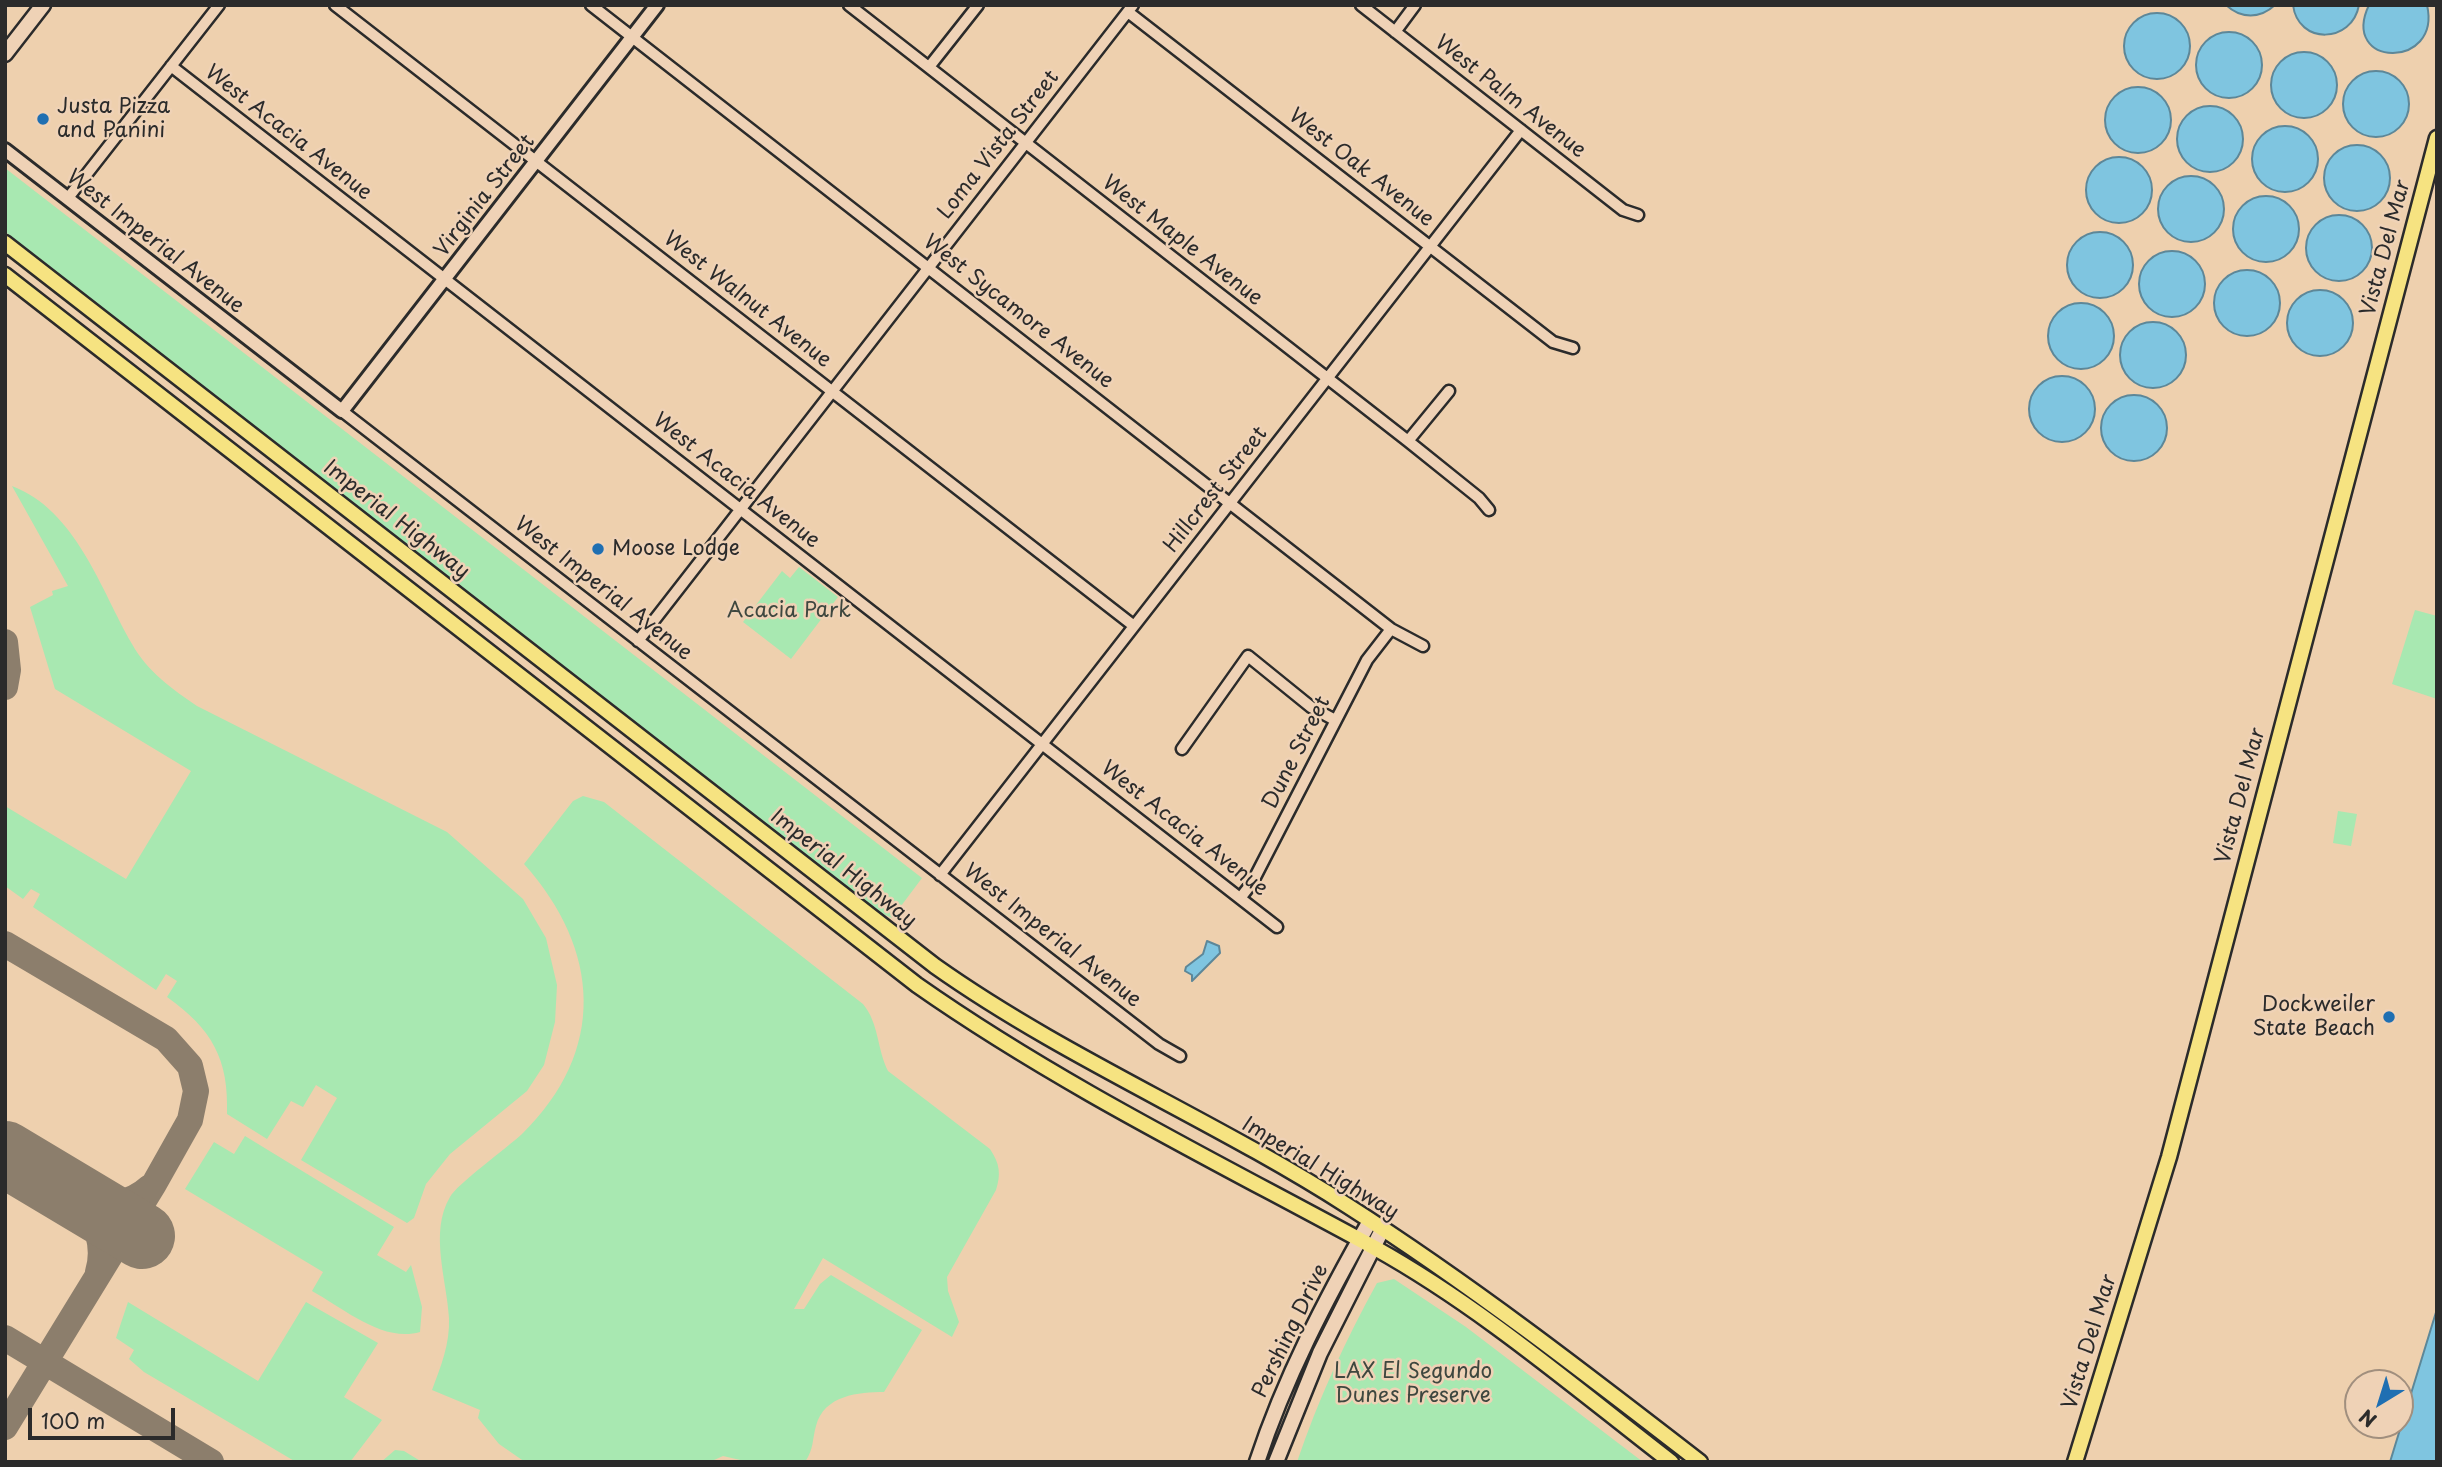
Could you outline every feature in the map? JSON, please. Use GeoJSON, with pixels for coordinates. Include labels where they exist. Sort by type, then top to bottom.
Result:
{"type":"FeatureCollection","features":[{"type":"Feature","properties":{"kind":"main road"},"geometry":{"type":"LineString","coordinates":[[5,54],[43,5]]}},
{"type":"Feature","properties":{"kind":"main road","name":"Vista Del Mar"},"geometry":{"type":"LineString","coordinates":[[2075,1462],[2169,1157],[2437,138]]}},
{"type":"Feature","properties":{"kind":"main road","name":"Imperial Highway"},"geometry":{"type":"LineString","coordinates":[[5,243],[887,931],[1009,1015],[1324,1192],[1370,1221],[1522,1325],[1700,1462]]}},
{"type":"Feature","properties":{"kind":"main road","name":"Imperial Highway"},"geometry":{"type":"LineString","coordinates":[[5,275],[917,985],[1030,1059],[1374,1248],[1493,1325],[1671,1462]]}},
{"type":"Feature","properties":{"kind":"main road"},"geometry":{"type":"LineString","coordinates":[[823,913],[833,913],[870,941],[882,938],[887,931]]}},
{"type":"Feature","properties":{"kind":"main road","name":"Pershing Drive"},"geometry":{"type":"LineString","coordinates":[[1257,1462],[1293,1366],[1370,1221]]}},
{"type":"Feature","properties":{"kind":"main road","name":"Pershing Drive"},"geometry":{"type":"LineString","coordinates":[[1276,1462],[1320,1353],[1382,1230]]}},
{"type":"Feature","properties":{"kind":"street"},"geometry":{"type":"LineString","coordinates":[[68,198],[219,5]]}},
{"type":"Feature","properties":{"kind":"street","name":"West Walnut Avenue"},"geometry":{"type":"LineString","coordinates":[[335,5],[1134,626]]}},
{"type":"Feature","properties":{"kind":"street","name":"West Sycamore Avenue"},"geometry":{"type":"LineString","coordinates":[[591,5],[1391,629],[1423,646]]}},
{"type":"Feature","properties":{"kind":"street","name":"Virginia Street"},"geometry":{"type":"LineString","coordinates":[[342,411],[657,5]]}},
{"type":"Feature","properties":{"kind":"street","name":"West Maple Avenue"},"geometry":{"type":"LineString","coordinates":[[849,5],[1408,441],[1479,498],[1489,510]]}},
{"type":"Feature","properties":{"kind":"street"},"geometry":{"type":"LineString","coordinates":[[929,67],[978,5]]}},
{"type":"Feature","properties":{"kind":"street","name":"West Palm Avenue"},"geometry":{"type":"LineString","coordinates":[[1361,5],[1623,209],[1638,215]]}},
{"type":"Feature","properties":{"kind":"street"},"geometry":{"type":"LineString","coordinates":[[1395,32],[1415,5]]}},
{"type":"Feature","properties":{"kind":"street","name":"Loma Vista Street"},"geometry":{"type":"LineString","coordinates":[[638,641],[1130,8]]}},
{"type":"Feature","properties":{"kind":"street","name":"West Oak Avenue"},"geometry":{"type":"LineString","coordinates":[[1130,8],[1553,342],[1573,348]]}},
{"type":"Feature","properties":{"kind":"street","name":"West Acacia Avenue"},"geometry":{"type":"LineString","coordinates":[[171,66],[1277,927]]}},
{"type":"Feature","properties":{"kind":"street","name":"Hillcrest Street"},"geometry":{"type":"LineString","coordinates":[[940,875],[1521,130]]}},
{"type":"Feature","properties":{"kind":"street","name":"West Imperial Avenue"},"geometry":{"type":"LineString","coordinates":[[5,150],[1159,1044],[1180,1056]]}},
{"type":"Feature","properties":{"kind":"street"},"geometry":{"type":"LineString","coordinates":[[1408,441],[1449,391]]}},
{"type":"Feature","properties":{"kind":"street","name":"Dune Street"},"geometry":{"type":"LineString","coordinates":[[1241,897],[1252,883],[1367,660],[1391,629]]}},
{"type":"Feature","properties":{"kind":"street"},"geometry":{"type":"LineString","coordinates":[[1182,749],[1248,656],[1311,706],[1335,720]]}},
{"type":"Feature","properties":{"kind":"green space"},"geometry":{"type":"Polygon","coordinates":[[[5,168],[922,878],[892,918],[883,914],[8,234],[5,231],[5,168]]]}},
{"type":"Feature","properties":{"kind":"green space"},"geometry":{"type":"Polygon","coordinates":[[[12,486],[34,497],[70,532],[138,654],[161,679],[197,706],[447,832],[523,899],[546,938],[557,985],[555,1022],[544,1065],[527,1091],[450,1154],[426,1184],[414,1218],[407,1223],[301,1160],[337,1098],[316,1085],[303,1107],[291,1101],[267,1139],[227,1114],[225,1077],[215,1047],[196,1021],[167,997],[177,981],[166,974],[156,990],[33,907],[40,894],[31,889],[23,899],[5,886],[5,806],[126,879],[191,771],[55,689],[30,607],[53,595],[52,591],[68,586],[12,486]]]}},
{"type":"Feature","properties":{"kind":"green space","name":"Acacia Park"},"geometry":{"type":"Polygon","coordinates":[[[799,567],[838,597],[791,659],[743,622],[782,571],[790,578],[799,567]]]}},
{"type":"Feature","properties":{"kind":"green space"},"geometry":{"type":"Polygon","coordinates":[[[2415,610],[2437,616],[2437,699],[2392,684],[2415,610]]]}},
{"type":"Feature","properties":{"kind":"green space"},"geometry":{"type":"Polygon","coordinates":[[[583,796],[604,802],[863,1004],[872,1019],[888,1071],[990,1149],[998,1164],[999,1179],[996,1190],[947,1277],[948,1291],[959,1322],[952,1337],[823,1258],[794,1309],[804,1309],[820,1284],[831,1275],[922,1330],[884,1392],[844,1397],[826,1408],[816,1426],[805,1462],[749,1462],[723,1456],[714,1460],[717,1462],[525,1462],[499,1444],[478,1418],[480,1410],[432,1390],[444,1355],[449,1328],[440,1241],[444,1211],[454,1191],[522,1134],[550,1102],[569,1069],[580,1035],[584,1000],[580,965],[568,931],[550,897],[524,864],[573,801],[583,796]]]}},
{"type":"Feature","properties":{"kind":"green space"},"geometry":{"type":"Polygon","coordinates":[[[2338,811],[2357,814],[2351,846],[2333,843],[2338,811]]]}},
{"type":"Feature","properties":{"kind":"green space"},"geometry":{"type":"Polygon","coordinates":[[[245,1136],[394,1227],[377,1255],[406,1272],[411,1265],[422,1307],[420,1332],[392,1333],[378,1328],[312,1291],[323,1272],[185,1189],[214,1142],[234,1154],[245,1136]]]}},
{"type":"Feature","properties":{"kind":"green space","name":"LAX El Segundo Dunes Preserve"},"geometry":{"type":"Polygon","coordinates":[[[1394,1279],[1466,1327],[1643,1462],[1297,1462],[1323,1393],[1365,1305],[1377,1283],[1394,1279]]]}},
{"type":"Feature","properties":{"kind":"green space"},"geometry":{"type":"Polygon","coordinates":[[[128,1302],[258,1381],[306,1302],[378,1343],[344,1397],[382,1420],[350,1462],[296,1462],[144,1372],[129,1359],[134,1350],[116,1338],[128,1302]]]}},
{"type":"Feature","properties":{"kind":"green space"},"geometry":{"type":"Polygon","coordinates":[[[395,1450],[404,1451],[422,1462],[381,1462],[395,1450]]]}},
{"type":"Feature","properties":{"kind":"water"},"geometry":{"type":"Polygon","coordinates":[[[2226,5],[2275,5],[2263,13],[2250,16],[2238,13],[2226,5]]]}},
{"type":"Feature","properties":{"kind":"water"},"geometry":{"type":"Polygon","coordinates":[[[2293,5],[2359,5],[2354,18],[2346,27],[2325,35],[2304,27],[2297,18],[2293,5]]]}},
{"type":"Feature","properties":{"kind":"water"},"geometry":{"type":"Polygon","coordinates":[[[2369,5],[2427,5],[2428,26],[2420,41],[2407,50],[2392,53],[2378,50],[2368,41],[2363,26],[2369,5]]]}},
{"type":"Feature","properties":{"kind":"water"},"geometry":{"type":"Polygon","coordinates":[[[2157,13],[2170,15],[2185,28],[2190,46],[2188,59],[2175,74],[2157,79],[2144,77],[2129,64],[2124,46],[2126,33],[2139,18],[2157,13]]]}},
{"type":"Feature","properties":{"kind":"water"},"geometry":{"type":"Polygon","coordinates":[[[2223,32],[2235,32],[2247,37],[2257,47],[2262,65],[2260,78],[2247,93],[2235,98],[2223,98],[2211,93],[2201,83],[2196,71],[2196,59],[2201,47],[2211,37],[2223,32]]]}},
{"type":"Feature","properties":{"kind":"water"},"geometry":{"type":"Polygon","coordinates":[[[2298,52],[2310,52],[2322,57],[2332,67],[2337,85],[2335,98],[2322,113],[2310,118],[2298,118],[2286,113],[2276,103],[2271,91],[2271,79],[2276,67],[2286,57],[2298,52]]]}},
{"type":"Feature","properties":{"kind":"water"},"geometry":{"type":"Polygon","coordinates":[[[2376,71],[2389,73],[2404,86],[2409,104],[2407,117],[2394,132],[2376,137],[2363,135],[2348,122],[2343,104],[2345,91],[2358,76],[2376,71]]]}},
{"type":"Feature","properties":{"kind":"water"},"geometry":{"type":"Polygon","coordinates":[[[2138,87],[2151,89],[2166,102],[2171,120],[2169,133],[2156,148],[2138,153],[2125,151],[2110,138],[2105,120],[2107,107],[2120,92],[2138,87]]]}},
{"type":"Feature","properties":{"kind":"water"},"geometry":{"type":"Polygon","coordinates":[[[2210,106],[2223,108],[2238,121],[2243,139],[2241,152],[2228,167],[2210,172],[2197,170],[2182,157],[2177,139],[2179,126],[2192,111],[2210,106]]]}},
{"type":"Feature","properties":{"kind":"water"},"geometry":{"type":"Polygon","coordinates":[[[2279,126],[2291,126],[2303,131],[2313,141],[2318,159],[2316,172],[2303,187],[2291,192],[2279,192],[2267,187],[2257,177],[2252,165],[2252,153],[2257,141],[2267,131],[2279,126]]]}},
{"type":"Feature","properties":{"kind":"water"},"geometry":{"type":"Polygon","coordinates":[[[2351,145],[2363,145],[2375,150],[2385,160],[2390,178],[2388,191],[2375,206],[2363,211],[2351,211],[2339,206],[2329,196],[2324,184],[2324,172],[2329,160],[2339,150],[2351,145]]]}},
{"type":"Feature","properties":{"kind":"water"},"geometry":{"type":"Polygon","coordinates":[[[2119,157],[2132,159],[2147,172],[2152,190],[2150,203],[2137,218],[2119,223],[2106,221],[2091,208],[2086,190],[2088,177],[2101,162],[2119,157]]]}},
{"type":"Feature","properties":{"kind":"water"},"geometry":{"type":"Polygon","coordinates":[[[2191,176],[2204,178],[2219,191],[2224,209],[2222,222],[2209,237],[2191,242],[2178,240],[2163,227],[2158,209],[2160,196],[2173,181],[2191,176]]]}},
{"type":"Feature","properties":{"kind":"water"},"geometry":{"type":"Polygon","coordinates":[[[2260,196],[2272,196],[2284,201],[2294,211],[2299,229],[2297,242],[2284,257],[2272,262],[2260,262],[2248,257],[2238,247],[2233,235],[2233,223],[2238,211],[2248,201],[2260,196]]]}},
{"type":"Feature","properties":{"kind":"water"},"geometry":{"type":"Polygon","coordinates":[[[2333,215],[2345,215],[2357,220],[2367,230],[2372,248],[2370,261],[2357,276],[2345,281],[2333,281],[2321,276],[2311,266],[2306,254],[2306,242],[2311,230],[2321,220],[2333,215]]]}},
{"type":"Feature","properties":{"kind":"water"},"geometry":{"type":"Polygon","coordinates":[[[2100,232],[2113,234],[2128,247],[2133,265],[2131,278],[2118,293],[2100,298],[2087,296],[2072,283],[2067,265],[2069,252],[2082,237],[2100,232]]]}},
{"type":"Feature","properties":{"kind":"water"},"geometry":{"type":"Polygon","coordinates":[[[2172,251],[2185,253],[2200,266],[2205,284],[2203,297],[2190,312],[2172,317],[2159,315],[2144,302],[2139,284],[2141,271],[2154,256],[2172,251]]]}},
{"type":"Feature","properties":{"kind":"water"},"geometry":{"type":"Polygon","coordinates":[[[2241,270],[2253,270],[2265,275],[2275,285],[2280,303],[2278,316],[2265,331],[2253,336],[2241,336],[2229,331],[2219,321],[2214,309],[2214,297],[2219,285],[2229,275],[2241,270]]]}},
{"type":"Feature","properties":{"kind":"water"},"geometry":{"type":"Polygon","coordinates":[[[2314,290],[2326,290],[2338,295],[2348,305],[2353,323],[2351,336],[2338,351],[2326,356],[2314,356],[2302,351],[2292,341],[2287,329],[2287,317],[2292,305],[2302,295],[2314,290]]]}},
{"type":"Feature","properties":{"kind":"water"},"geometry":{"type":"Polygon","coordinates":[[[2075,303],[2087,303],[2099,308],[2109,318],[2114,336],[2112,349],[2099,364],[2087,369],[2075,369],[2063,364],[2053,354],[2048,342],[2048,330],[2053,318],[2063,308],[2075,303]]]}},
{"type":"Feature","properties":{"kind":"water"},"geometry":{"type":"Polygon","coordinates":[[[2147,322],[2159,322],[2171,327],[2181,337],[2186,355],[2184,368],[2171,383],[2159,388],[2147,388],[2135,383],[2125,373],[2120,361],[2120,349],[2125,337],[2135,327],[2147,322]]]}},
{"type":"Feature","properties":{"kind":"water"},"geometry":{"type":"Polygon","coordinates":[[[2056,376],[2068,376],[2080,381],[2090,391],[2095,409],[2093,422],[2080,437],[2068,442],[2056,442],[2044,437],[2034,427],[2029,415],[2029,403],[2034,391],[2044,381],[2056,376]]]}},
{"type":"Feature","properties":{"kind":"water"},"geometry":{"type":"Polygon","coordinates":[[[2128,395],[2140,395],[2152,400],[2162,410],[2167,428],[2165,441],[2152,456],[2140,461],[2128,461],[2116,456],[2106,446],[2101,434],[2101,422],[2106,410],[2116,400],[2128,395]]]}},
{"type":"Feature","properties":{"kind":"water"},"geometry":{"type":"Polygon","coordinates":[[[1207,941],[1219,946],[1220,953],[1192,981],[1192,975],[1185,971],[1186,967],[1203,954],[1207,941]]]}},
{"type":"Feature","properties":{"kind":"water"},"geometry":{"type":"Polygon","coordinates":[[[2437,1309],[2437,1462],[2390,1462],[2397,1439],[2414,1439],[2414,1384],[2437,1309]]]}},
{"type":"Feature","properties":{"kind":"taxiway"},"geometry":{"type":"LineString","coordinates":[[5,642],[8,670],[5,687]]}},
{"type":"Feature","properties":{"kind":"taxiway"},"geometry":{"type":"LineString","coordinates":[[5,944],[166,1039],[190,1066],[196,1091],[190,1120],[154,1184],[5,1427]]}},
{"type":"Feature","properties":{"kind":"taxiway"},"geometry":{"type":"LineString","coordinates":[[80,1199],[117,1203],[134,1198],[150,1187]]}},
{"type":"Feature","properties":{"kind":"taxiway"},"geometry":{"type":"LineString","coordinates":[[80,1199],[98,1234],[101,1252],[98,1272]]}},
{"type":"Feature","properties":{"kind":"taxiway"},"geometry":{"type":"LineString","coordinates":[[5,1338],[211,1462]]}},
{"type":"Feature","properties":{"kind":"runway"},"geometry":{"type":"LineString","coordinates":[[5,1154],[142,1236]]}},
{"type":"Feature","properties":{"kind":"place","name":"Justa Pizza and Panini"},"geometry":{"type":"Point","coordinates":[43,119]}},
{"type":"Feature","properties":{"kind":"place","name":"Moose Lodge"},"geometry":{"type":"Point","coordinates":[598,549]}},
{"type":"Feature","properties":{"kind":"place","name":"Dockweiler State Beach"},"geometry":{"type":"Point","coordinates":[2389,1017]}}]}
